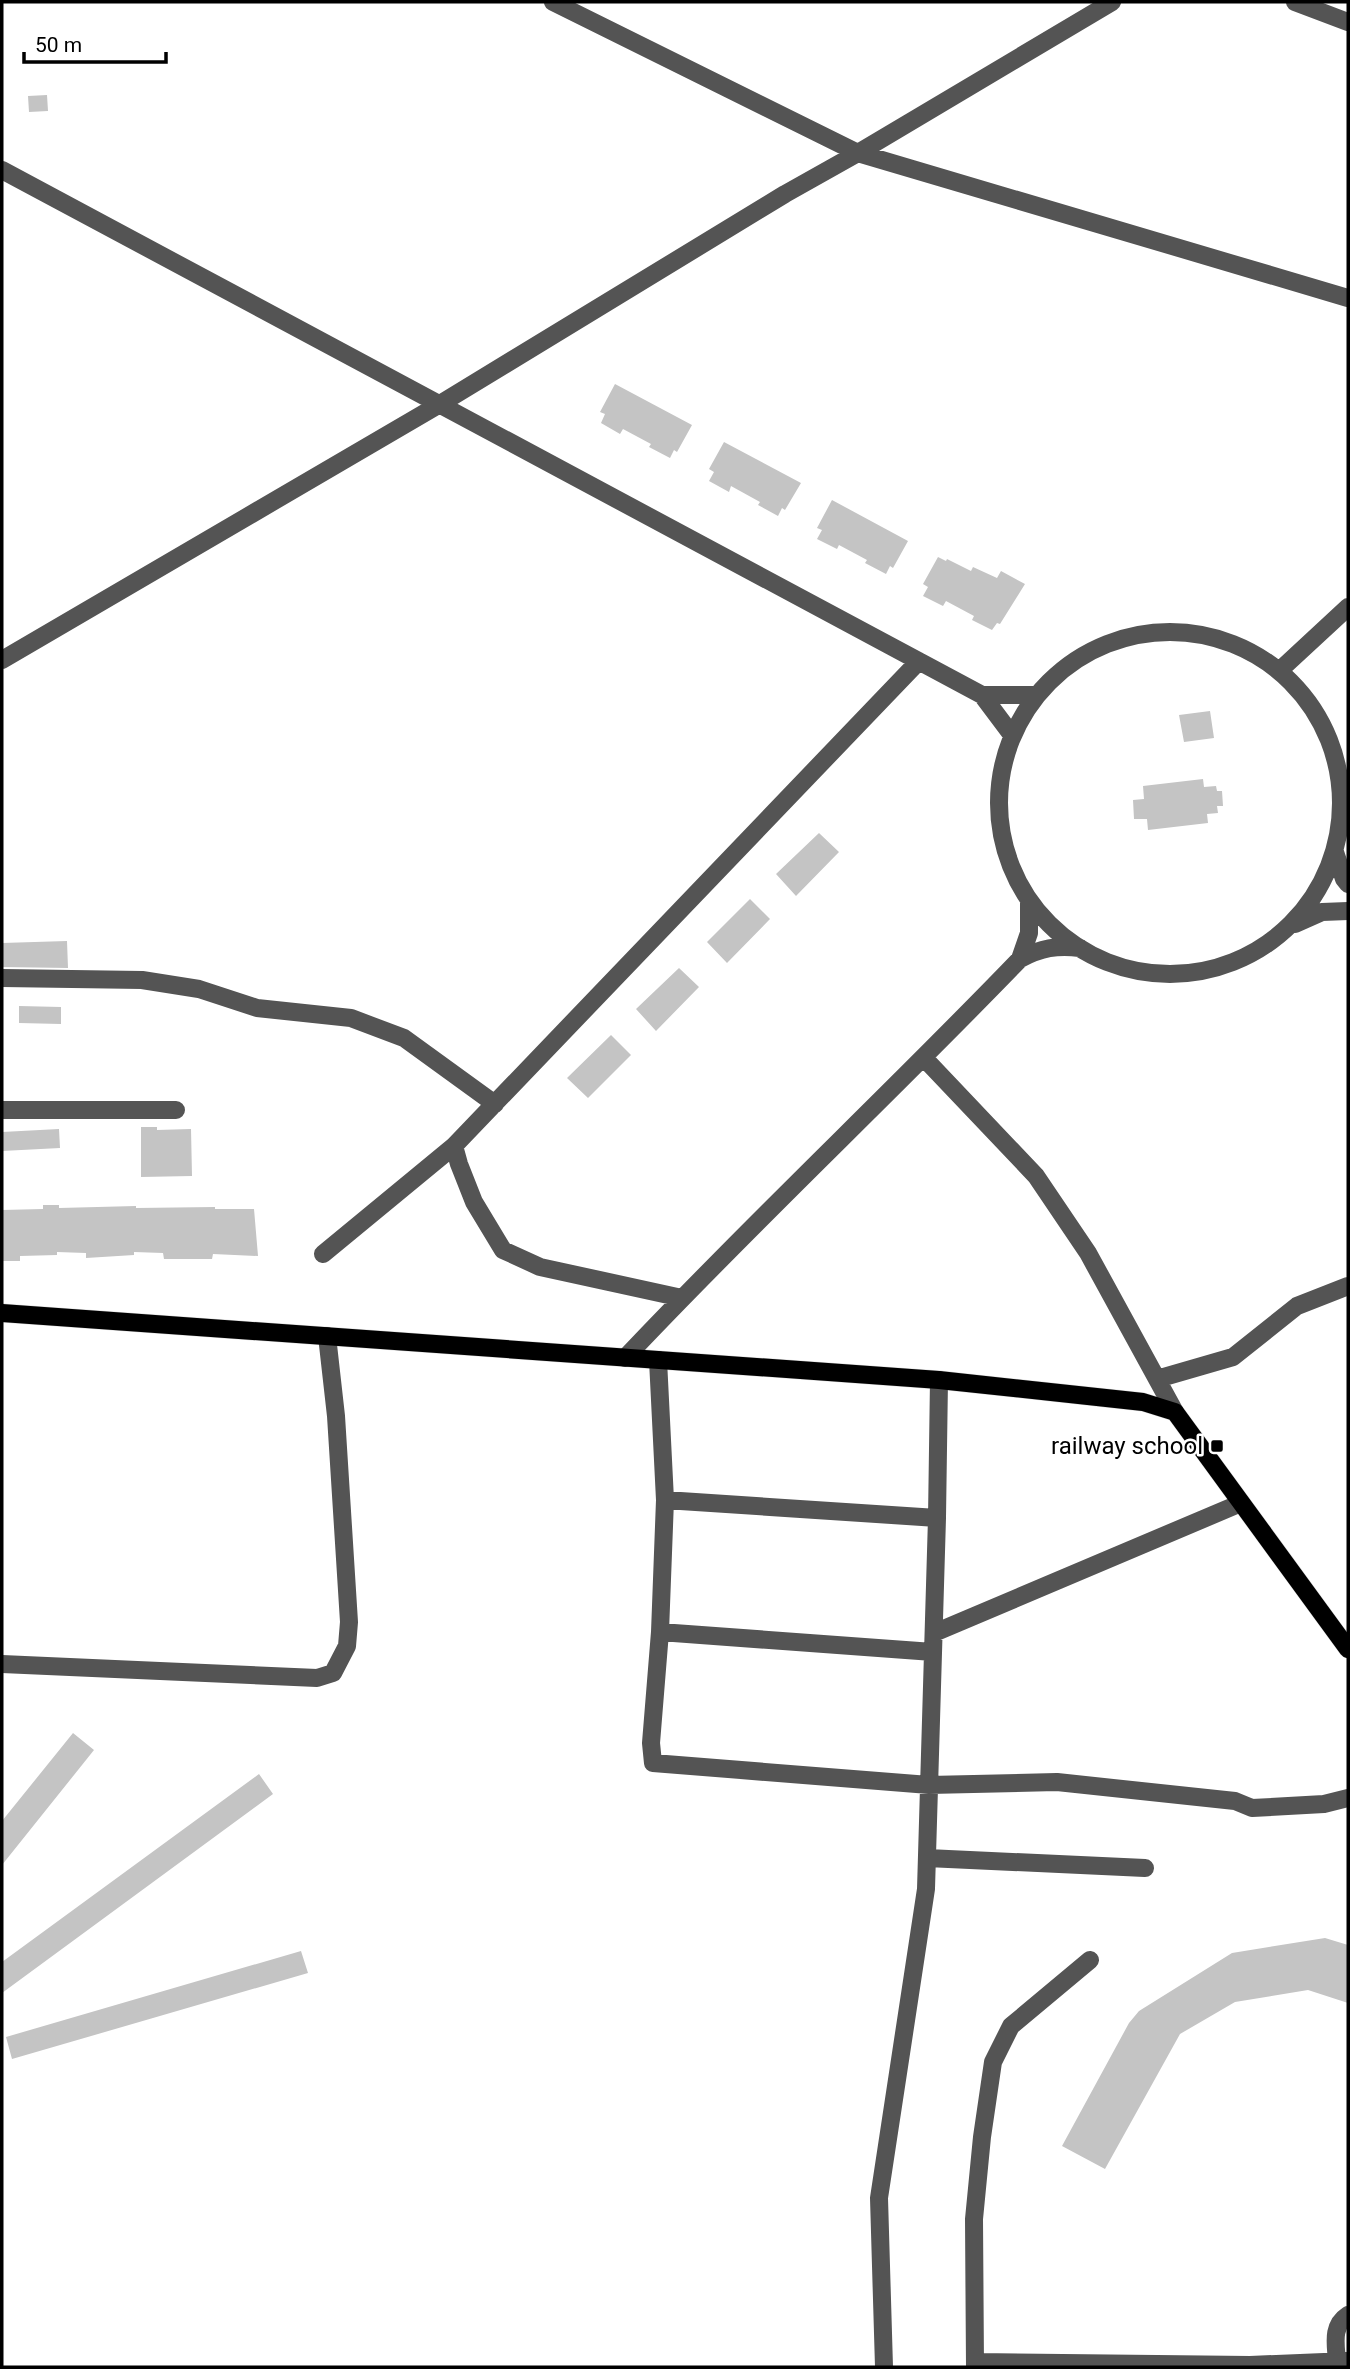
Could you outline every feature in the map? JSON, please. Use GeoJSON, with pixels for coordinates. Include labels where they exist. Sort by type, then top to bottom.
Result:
{"type":"FeatureCollection","features":[{"type":"Feature","properties":{"kind":"main road"},"geometry":{"type":"LineString","coordinates":[[2,1313],[939,1380],[1143,1402],[1175,1412],[1348,1649]]}},
{"type":"Feature","properties":{"kind":"street"},"geometry":{"type":"LineString","coordinates":[[2,660],[440,404],[785,194],[1112,2]]}},
{"type":"Feature","properties":{"kind":"street"},"geometry":{"type":"LineString","coordinates":[[1295,2],[1348,22]]}},
{"type":"Feature","properties":{"kind":"street"},"geometry":{"type":"LineString","coordinates":[[562,3],[858,153],[1348,298]]}},
{"type":"Feature","properties":{"kind":"street"},"geometry":{"type":"LineString","coordinates":[[2,170],[982,695],[1012,735]]}},
{"type":"Feature","properties":{"kind":"street"},"geometry":{"type":"LineString","coordinates":[[1279,671],[1348,607]]}},
{"type":"Feature","properties":{"kind":"street"},"geometry":{"type":"LineString","coordinates":[[1175,632],[1220,639],[1251,652],[1279,671],[1310,703],[1331,742],[1338,764],[1342,808],[1335,852],[1316,893],[1288,927],[1270,941],[1241,958],[1210,969],[1165,974],[1121,967],[1080,948],[1043,918],[1029,900],[1009,862],[999,820],[1000,777],[1012,735],[1037,695],[1052,678],[1089,652],[1131,636],[1153,633],[1175,632]]}},
{"type":"Feature","properties":{"kind":"street"},"geometry":{"type":"LineString","coordinates":[[323,1254],[454,1146],[919,662]]}},
{"type":"Feature","properties":{"kind":"street"},"geometry":{"type":"LineString","coordinates":[[982,695],[1037,695]]}},
{"type":"Feature","properties":{"kind":"street"},"geometry":{"type":"LineString","coordinates":[[1335,852],[1348,884]]}},
{"type":"Feature","properties":{"kind":"street"},"geometry":{"type":"LineString","coordinates":[[1020,959],[1029,933],[1029,900]]}},
{"type":"Feature","properties":{"kind":"street"},"geometry":{"type":"LineString","coordinates":[[1288,927],[1322,912],[1348,911]]}},
{"type":"Feature","properties":{"kind":"street"},"geometry":{"type":"LineString","coordinates":[[625,1358],[1020,959],[1036,950],[1049,947],[1080,948]]}},
{"type":"Feature","properties":{"kind":"street"},"geometry":{"type":"LineString","coordinates":[[2,978],[142,980],[199,989],[257,1007],[351,1018],[404,1038],[495,1104]]}},
{"type":"Feature","properties":{"kind":"street"},"geometry":{"type":"LineString","coordinates":[[924,1058],[1036,1176],[1088,1253],[1175,1412]]}},
{"type":"Feature","properties":{"kind":"street"},"geometry":{"type":"LineString","coordinates":[[2,1110],[176,1110]]}},
{"type":"Feature","properties":{"kind":"street"},"geometry":{"type":"LineString","coordinates":[[454,1146],[474,1202],[503,1250],[540,1267],[682,1298]]}},
{"type":"Feature","properties":{"kind":"street"},"geometry":{"type":"LineString","coordinates":[[1157,1379],[1233,1357],[1297,1306],[1348,1286]]}},
{"type":"Feature","properties":{"kind":"street"},"geometry":{"type":"LineString","coordinates":[[2,1664],[317,1678],[333,1673],[347,1646],[349,1622],[337,1416],[327,1336]]}},
{"type":"Feature","properties":{"kind":"street"},"geometry":{"type":"LineString","coordinates":[[658,1360],[665,1500],[660,1632],[651,1743],[653,1763],[929,1785],[1057,1782],[1235,1801],[1252,1808],[1324,1804],[1348,1798]]}},
{"type":"Feature","properties":{"kind":"street"},"geometry":{"type":"LineString","coordinates":[[884,2367],[879,2197],[926,1889],[939,1380]]}},
{"type":"Feature","properties":{"kind":"street"},"geometry":{"type":"LineString","coordinates":[[665,1500],[937,1518]]}},
{"type":"Feature","properties":{"kind":"street"},"geometry":{"type":"LineString","coordinates":[[934,1633],[1241,1503]]}},
{"type":"Feature","properties":{"kind":"street"},"geometry":{"type":"LineString","coordinates":[[660,1632],[933,1652]]}},
{"type":"Feature","properties":{"kind":"street"},"geometry":{"type":"LineString","coordinates":[[927,1858],[1145,1868]]}},
{"type":"Feature","properties":{"kind":"street"},"geometry":{"type":"LineString","coordinates":[[1090,1959],[1011,2026],[993,2062],[974,2219],[975,2365],[1250,2365],[1342,2362],[1335,2334],[1348,2315]]}},
{"type":"Feature","properties":{"kind":"building"},"geometry":{"type":"Polygon","coordinates":[[[47,95],[48,111],[29,112],[28,96],[47,95]]]}},
{"type":"Feature","properties":{"kind":"building"},"geometry":{"type":"Polygon","coordinates":[[[615,384],[692,425],[677,452],[674,450],[670,458],[623,429],[620,434],[601,423],[605,414],[600,412],[615,384]]]}},
{"type":"Feature","properties":{"kind":"building"},"geometry":{"type":"Polygon","coordinates":[[[724,442],[801,483],[785,510],[782,508],[778,516],[758,505],[760,502],[731,486],[729,492],[709,481],[714,472],[709,469],[724,442]]]}},
{"type":"Feature","properties":{"kind":"building"},"geometry":{"type":"Polygon","coordinates":[[[832,500],[908,541],[893,568],[890,566],[886,574],[839,545],[837,549],[817,539],[822,530],[817,528],[832,500]]]}},
{"type":"Feature","properties":{"kind":"building"},"geometry":{"type":"Polygon","coordinates":[[[938,557],[971,571],[973,567],[997,578],[1001,571],[1025,584],[1000,624],[997,623],[992,630],[972,620],[974,616],[946,601],[943,606],[923,596],[928,587],[923,584],[938,557]]]}},
{"type":"Feature","properties":{"kind":"building"},"geometry":{"type":"Polygon","coordinates":[[[1210,711],[1214,738],[1184,742],[1179,715],[1210,711]]]}},
{"type":"Feature","properties":{"kind":"building"},"geometry":{"type":"Polygon","coordinates":[[[1203,779],[1204,787],[1216,786],[1217,791],[1222,791],[1223,806],[1217,806],[1218,813],[1207,814],[1208,823],[1148,830],[1147,819],[1134,819],[1133,800],[1144,799],[1143,786],[1203,779]]]}},
{"type":"Feature","properties":{"kind":"building"},"geometry":{"type":"Polygon","coordinates":[[[819,833],[839,852],[796,896],[776,874],[819,833]]]}},
{"type":"Feature","properties":{"kind":"building"},"geometry":{"type":"Polygon","coordinates":[[[750,899],[770,919],[727,963],[707,942],[750,899]]]}},
{"type":"Feature","properties":{"kind":"building"},"geometry":{"type":"Polygon","coordinates":[[[67,941],[68,968],[2,967],[2,943],[67,941]]]}},
{"type":"Feature","properties":{"kind":"building"},"geometry":{"type":"Polygon","coordinates":[[[679,968],[699,987],[656,1031],[636,1009],[679,968]]]}},
{"type":"Feature","properties":{"kind":"building"},"geometry":{"type":"Polygon","coordinates":[[[19,1006],[61,1007],[61,1024],[19,1023],[19,1006]]]}},
{"type":"Feature","properties":{"kind":"building"},"geometry":{"type":"Polygon","coordinates":[[[611,1035],[631,1055],[588,1098],[567,1078],[611,1035]]]}},
{"type":"Feature","properties":{"kind":"building"},"geometry":{"type":"Polygon","coordinates":[[[141,1127],[157,1127],[157,1130],[191,1129],[192,1176],[141,1177],[141,1127]]]}},
{"type":"Feature","properties":{"kind":"building"},"geometry":{"type":"Polygon","coordinates":[[[59,1129],[60,1148],[2,1151],[2,1132],[59,1129]]]}},
{"type":"Feature","properties":{"kind":"building"},"geometry":{"type":"Polygon","coordinates":[[[43,1205],[59,1205],[59,1208],[136,1206],[254,1209],[258,1256],[213,1254],[212,1259],[164,1259],[163,1253],[134,1252],[134,1255],[86,1258],[86,1253],[57,1252],[57,1255],[20,1256],[20,1261],[2,1261],[2,1210],[43,1209],[43,1205]]]}},
{"type":"Feature","properties":{"kind":"building"},"geometry":{"type":"Polygon","coordinates":[[[73,1733],[94,1750],[2,1865],[2,1821],[73,1733]]]}},
{"type":"Feature","properties":{"kind":"building"},"geometry":{"type":"Polygon","coordinates":[[[259,1774],[273,1794],[2,1993],[2,1962],[259,1774]]]}},
{"type":"Feature","properties":{"kind":"building"},"geometry":{"type":"Polygon","coordinates":[[[1325,1938],[1348,1945],[1348,2003],[1308,1990],[1235,2002],[1180,2034],[1105,2169],[1062,2146],[1129,2023],[1139,2011],[1232,1953],[1325,1938]]]}},
{"type":"Feature","properties":{"kind":"building"},"geometry":{"type":"Polygon","coordinates":[[[301,1951],[308,1973],[12,2059],[6,2037],[301,1951]]]}},
{"type":"Feature","properties":{"kind":"place","name":"railway school"},"geometry":{"type":"Point","coordinates":[1217,1446]}}]}
